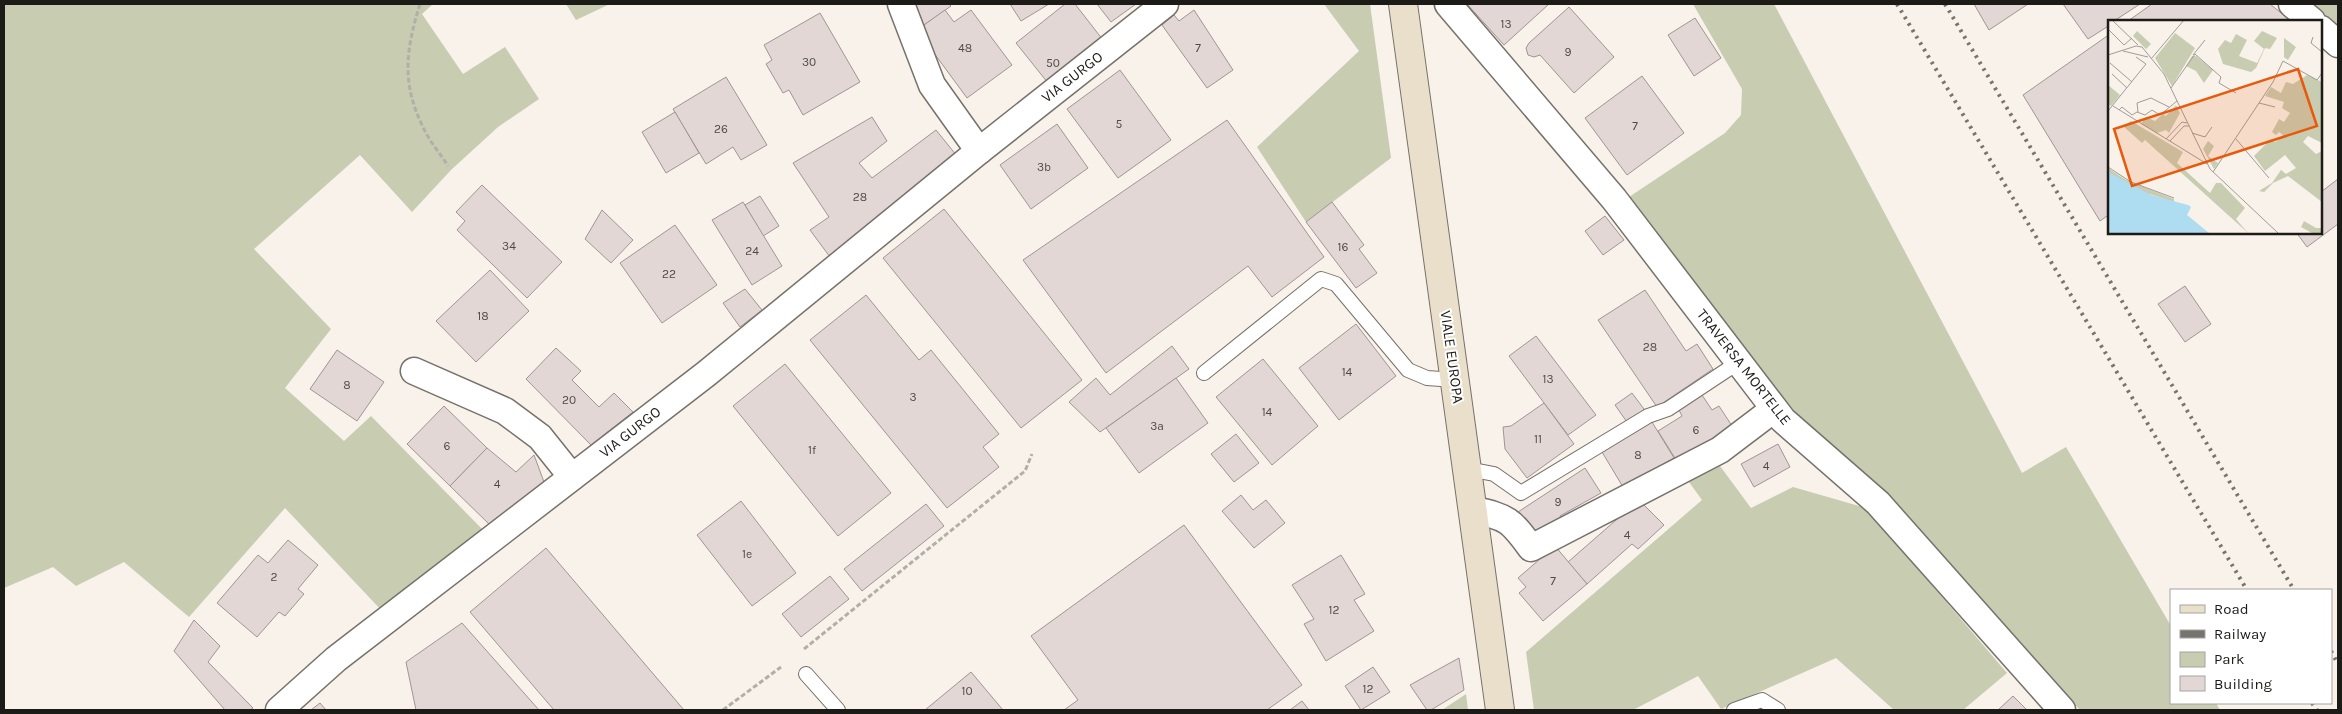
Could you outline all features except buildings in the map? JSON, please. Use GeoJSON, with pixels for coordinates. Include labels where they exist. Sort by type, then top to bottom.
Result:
{"type":"FeatureCollection","features":[{"type":"Feature","properties":{"kind":"street"},"geometry":{"type":"LineString","coordinates":[[901,4],[932,85],[980,150]]}},
{"type":"Feature","properties":{"kind":"street","name":"VIA GURGO"},"geometry":{"type":"LineString","coordinates":[[279,710],[336,659],[706,374],[980,150],[1166,4]]}},
{"type":"Feature","properties":{"kind":"street","name":"VIALE EUROPA"},"geometry":{"type":"LineString","coordinates":[[1403,4],[1500,710]]}},
{"type":"Feature","properties":{"kind":"street","name":"TRAVERSA MORTELLE"},"geometry":{"type":"LineString","coordinates":[[1448,4],[1614,199],[1783,420],[1878,503],[2062,710]]}},
{"type":"Feature","properties":{"kind":"street"},"geometry":{"type":"LineString","coordinates":[[2292,4],[2311,20]]}},
{"type":"Feature","properties":{"kind":"street"},"geometry":{"type":"LineString","coordinates":[[2322,30],[2338,44]]}},
{"type":"Feature","properties":{"kind":"street"},"geometry":{"type":"LineString","coordinates":[[414,371],[505,410],[540,437],[572,477]]}},
{"type":"Feature","properties":{"kind":"street"},"geometry":{"type":"LineString","coordinates":[[1474,510],[1500,515],[1515,526],[1531,548],[1720,450],[1774,409]]}},
{"type":"Feature","properties":{"kind":"lane"},"geometry":{"type":"LineString","coordinates":[[1204,373],[1321,280],[1336,284],[1408,370],[1427,378],[1455,380]]}},
{"type":"Feature","properties":{"kind":"lane"},"geometry":{"type":"LineString","coordinates":[[1468,469],[1494,474],[1521,493],[1648,416],[1668,409],[1739,362]]}},
{"type":"Feature","properties":{"kind":"lane"},"geometry":{"type":"LineString","coordinates":[[806,674],[838,710]]}},
{"type":"Feature","properties":{"kind":"lane"},"geometry":{"type":"LineString","coordinates":[[1734,710],[1762,700],[1778,710]]}},
{"type":"Feature","properties":{"kind":"path"},"geometry":{"type":"LineString","coordinates":[[420,4],[410,37],[408,83],[423,127],[448,166]]}},
{"type":"Feature","properties":{"kind":"path"},"geometry":{"type":"LineString","coordinates":[[803,650],[1025,471],[1032,454]]}},
{"type":"Feature","properties":{"kind":"path"},"geometry":{"type":"LineString","coordinates":[[723,710],[788,661]]}},
{"type":"Feature","properties":{"kind":"green space"},"geometry":{"type":"Polygon","coordinates":[[[4,4],[433,4],[422,14],[463,74],[505,47],[539,99],[498,127],[451,170],[412,212],[360,155],[254,249],[331,329],[285,388],[344,441],[371,416],[483,530],[383,612],[285,508],[189,617],[124,562],[76,586],[53,567],[4,588],[4,4]]]}},
{"type":"Feature","properties":{"kind":"green space"},"geometry":{"type":"Polygon","coordinates":[[[566,4],[610,4],[576,20],[566,4]]]}},
{"type":"Feature","properties":{"kind":"green space"},"geometry":{"type":"Polygon","coordinates":[[[1324,4],[1370,4],[1391,158],[1306,222],[1257,147],[1359,51],[1324,4]]]}},
{"type":"Feature","properties":{"kind":"green space"},"geometry":{"type":"Polygon","coordinates":[[[1693,4],[1774,4],[2022,473],[2066,447],[2170,624],[2170,704],[2217,704],[2220,710],[2080,710],[1888,499],[1799,421],[1629,197],[1725,133],[1741,115],[1742,89],[1693,4]]]}},
{"type":"Feature","properties":{"kind":"green space"},"geometry":{"type":"Polygon","coordinates":[[[2306,4],[2338,4],[2338,34],[2306,4]]]}},
{"type":"Feature","properties":{"kind":"green space"},"geometry":{"type":"Polygon","coordinates":[[[1720,466],[1751,508],[1793,487],[1866,508],[2007,673],[1963,710],[1894,710],[1836,658],[1721,709],[1698,676],[1633,710],[1534,710],[1526,652],[1702,500],[1689,482],[1720,466]]]}},
{"type":"Feature","properties":{"kind":"green space"},"geometry":{"type":"Polygon","coordinates":[[[1466,694],[1468,710],[1442,710],[1466,694]]]}},
{"type":"Feature","properties":{"kind":"railway"},"geometry":{"type":"LineString","coordinates":[[1897,4],[2246,589]]}},
{"type":"Feature","properties":{"kind":"railway"},"geometry":{"type":"LineString","coordinates":[[1945,4],[2293,589]]}},
{"type":"Feature","properties":{"kind":"railway"},"geometry":{"type":"LineString","coordinates":[[2332,653],[2338,664]]}},
{"type":"Feature","properties":{"kind":"railway"},"geometry":{"type":"LineString","coordinates":[[2313,704],[2317,710]]}}]}
